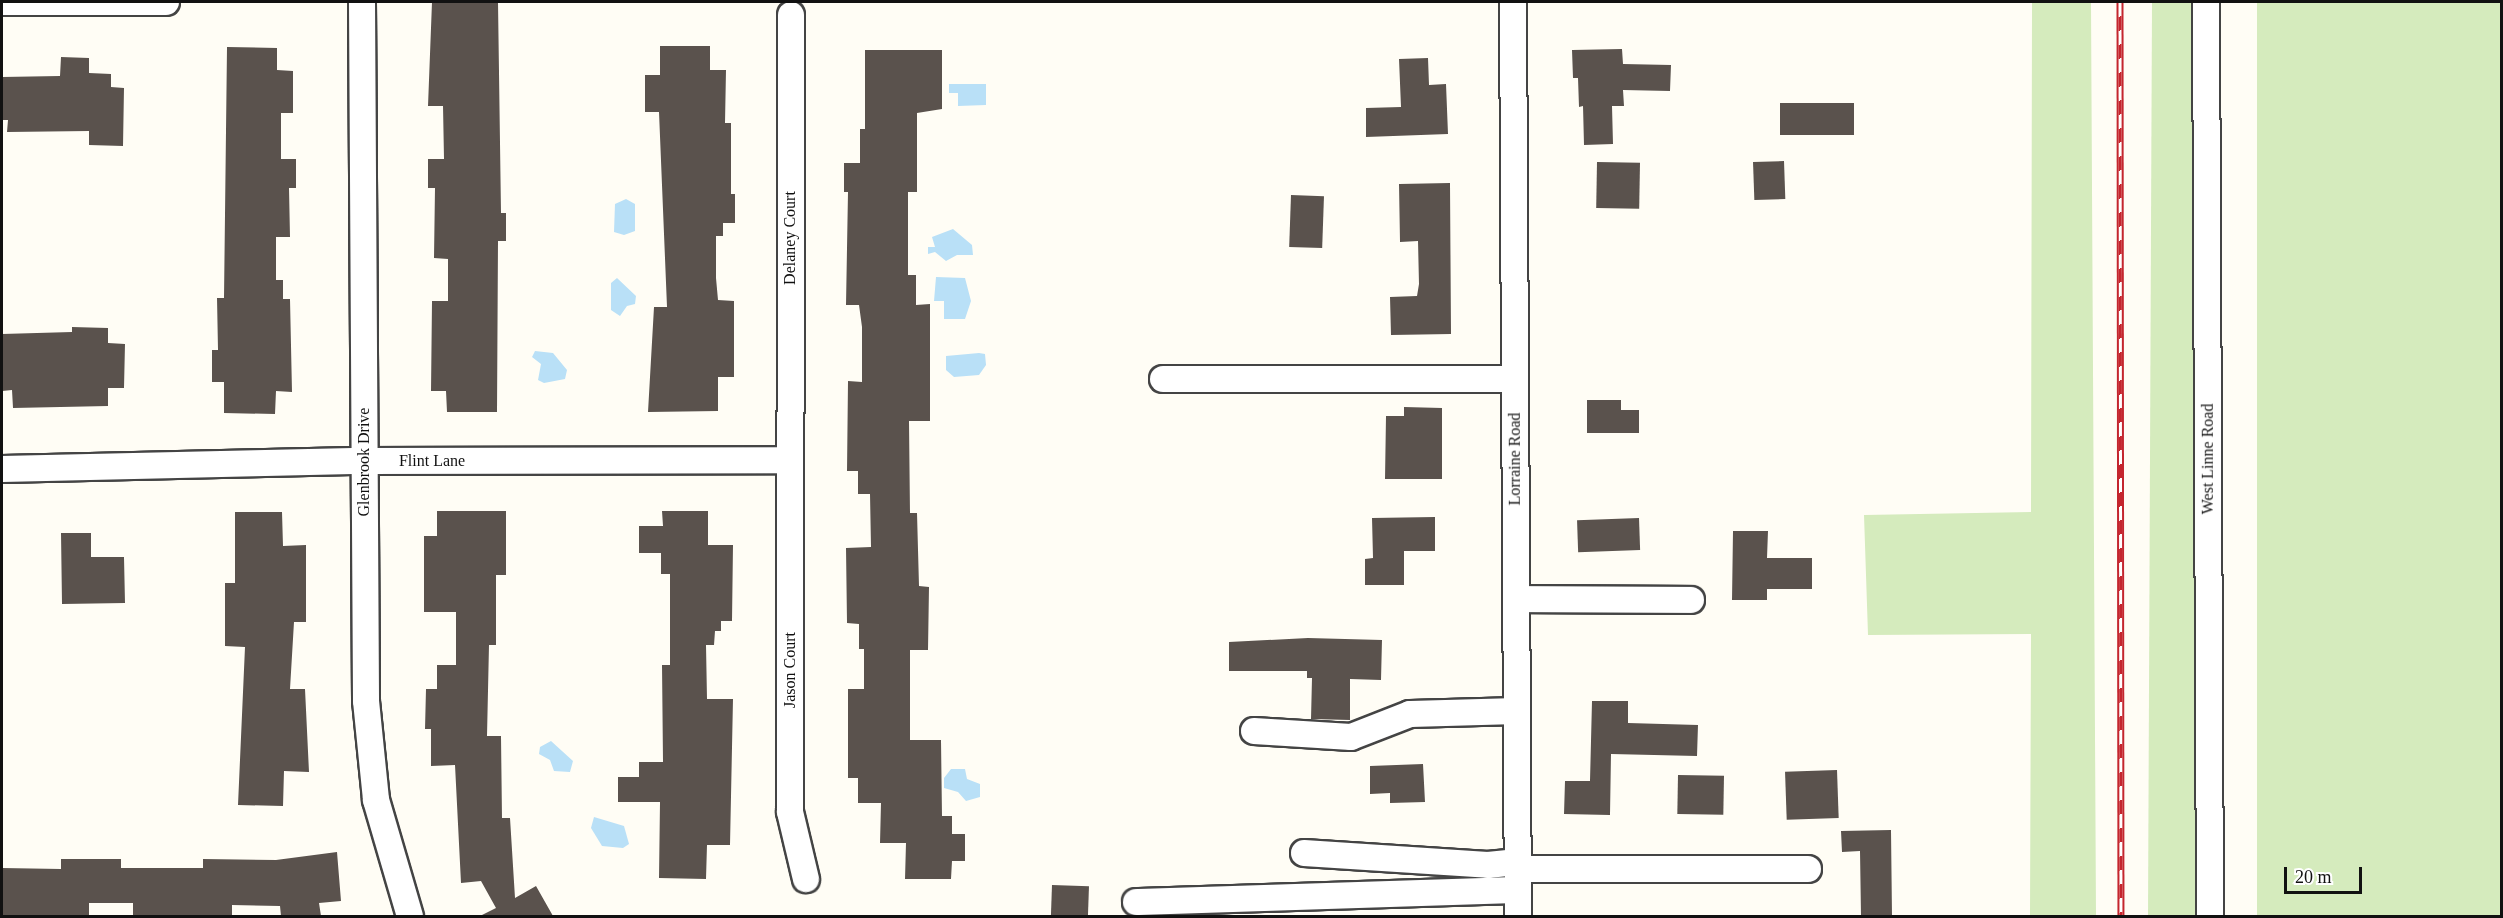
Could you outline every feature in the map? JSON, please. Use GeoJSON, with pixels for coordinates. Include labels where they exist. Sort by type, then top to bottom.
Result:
{"type":"FeatureCollection","features":[{"type":"Feature","properties":{"kind":"street"},"geometry":{"type":"LineString","coordinates":[[2,2],[166,2]]}},
{"type":"Feature","properties":{"kind":"street","name":"Glenbrook Drive"},"geometry":{"type":"LineString","coordinates":[[362,2],[366,701],[376,800],[410,916]]}},
{"type":"Feature","properties":{"kind":"street","name":"Lorraine Road"},"geometry":{"type":"LineString","coordinates":[[1513,2],[1518,916]]}},
{"type":"Feature","properties":{"kind":"street","name":"West Linne Road"},"geometry":{"type":"LineString","coordinates":[[2206,2],[2210,916]]}},
{"type":"Feature","properties":{"kind":"street","name":"Delaney Court"},"geometry":{"type":"LineString","coordinates":[[790,460],[791,15]]}},
{"type":"Feature","properties":{"kind":"street"},"geometry":{"type":"LineString","coordinates":[[1163,379],[1515,379]]}},
{"type":"Feature","properties":{"kind":"street","name":"Flint Lane"},"geometry":{"type":"LineString","coordinates":[[2,469],[364,461],[790,460]]}},
{"type":"Feature","properties":{"kind":"street","name":"Jason Court"},"geometry":{"type":"LineString","coordinates":[[790,460],[790,812],[806,879]]}},
{"type":"Feature","properties":{"kind":"street"},"geometry":{"type":"LineString","coordinates":[[1516,599],[1691,600]]}},
{"type":"Feature","properties":{"kind":"street"},"geometry":{"type":"LineString","coordinates":[[1254,731],[1351,738],[1410,714],[1517,711]]}},
{"type":"Feature","properties":{"kind":"street"},"geometry":{"type":"LineString","coordinates":[[1304,853],[1488,865],[1518,874]]}},
{"type":"Feature","properties":{"kind":"street"},"geometry":{"type":"LineString","coordinates":[[1136,902],[1518,874],[1808,869]]}},
{"type":"Feature","properties":{"kind":"green space"},"geometry":{"type":"Polygon","coordinates":[[[2032,2],[2091,2],[2096,916],[2030,916],[2031,634],[1868,635],[1864,515],[2031,512],[2032,2]]]}},
{"type":"Feature","properties":{"kind":"green space"},"geometry":{"type":"Polygon","coordinates":[[[2152,2],[2192,2],[2196,916],[2148,916],[2152,2]]]}},
{"type":"Feature","properties":{"kind":"green space"},"geometry":{"type":"Polygon","coordinates":[[[2257,2],[2501,2],[2501,916],[2257,916],[2257,2]]]}},
{"type":"Feature","properties":{"kind":"water"},"geometry":{"type":"Polygon","coordinates":[[[949,84],[986,84],[986,105],[958,106],[958,93],[949,93],[949,84]]]}},
{"type":"Feature","properties":{"kind":"water"},"geometry":{"type":"Polygon","coordinates":[[[626,199],[635,204],[635,231],[624,235],[614,232],[615,204],[626,199]]]}},
{"type":"Feature","properties":{"kind":"water"},"geometry":{"type":"Polygon","coordinates":[[[953,229],[972,245],[973,255],[957,255],[946,261],[935,252],[928,254],[928,247],[935,247],[932,237],[953,229]]]}},
{"type":"Feature","properties":{"kind":"water"},"geometry":{"type":"Polygon","coordinates":[[[936,277],[965,278],[971,301],[965,319],[944,319],[944,301],[934,301],[936,277]]]}},
{"type":"Feature","properties":{"kind":"water"},"geometry":{"type":"Polygon","coordinates":[[[617,278],[636,296],[635,304],[627,306],[620,316],[611,310],[611,283],[617,278]]]}},
{"type":"Feature","properties":{"kind":"water"},"geometry":{"type":"Polygon","coordinates":[[[535,351],[553,353],[567,370],[565,379],[544,383],[538,380],[541,364],[532,357],[535,351]]]}},
{"type":"Feature","properties":{"kind":"water"},"geometry":{"type":"Polygon","coordinates":[[[985,354],[986,365],[979,375],[954,377],[946,370],[946,356],[985,354]]]}},
{"type":"Feature","properties":{"kind":"water"},"geometry":{"type":"Polygon","coordinates":[[[551,741],[573,761],[570,772],[554,771],[550,760],[539,754],[540,747],[551,741]]]}},
{"type":"Feature","properties":{"kind":"water"},"geometry":{"type":"Polygon","coordinates":[[[951,769],[965,769],[967,779],[980,784],[980,797],[966,801],[958,792],[944,788],[944,778],[951,769]]]}},
{"type":"Feature","properties":{"kind":"water"},"geometry":{"type":"Polygon","coordinates":[[[594,817],[624,826],[629,844],[623,848],[602,846],[591,828],[594,817]]]}},
{"type":"Feature","properties":{"kind":"building"},"geometry":{"type":"Polygon","coordinates":[[[432,2],[498,2],[501,213],[506,213],[506,241],[498,241],[497,412],[447,412],[446,391],[431,391],[432,301],[448,301],[448,259],[434,258],[435,188],[428,188],[428,159],[444,159],[443,106],[428,106],[432,2]]]}},
{"type":"Feature","properties":{"kind":"building"},"geometry":{"type":"Polygon","coordinates":[[[660,46],[710,46],[710,70],[726,70],[725,123],[731,123],[731,194],[735,194],[735,223],[723,223],[723,236],[716,236],[716,278],[718,300],[734,301],[734,377],[718,377],[718,411],[648,412],[654,307],[667,307],[659,112],[645,112],[645,75],[660,75],[660,46]]]}},
{"type":"Feature","properties":{"kind":"building"},"geometry":{"type":"Polygon","coordinates":[[[227,47],[277,48],[277,70],[293,71],[293,113],[281,113],[281,159],[296,159],[296,188],[289,188],[290,237],[276,237],[276,280],[283,280],[283,299],[290,299],[292,392],[276,391],[275,414],[224,413],[224,382],[212,382],[212,350],[218,350],[217,298],[224,298],[227,47]]]}},
{"type":"Feature","properties":{"kind":"building"},"geometry":{"type":"Polygon","coordinates":[[[1622,49],[1623,64],[1671,65],[1670,91],[1623,90],[1624,106],[1612,106],[1613,144],[1584,145],[1583,106],[1579,107],[1578,78],[1573,78],[1572,50],[1622,49]]]}},
{"type":"Feature","properties":{"kind":"building"},"geometry":{"type":"Polygon","coordinates":[[[865,50],[942,50],[942,109],[917,113],[917,192],[908,192],[908,275],[916,275],[916,305],[930,304],[930,421],[909,421],[910,513],[917,513],[919,586],[929,587],[928,650],[910,650],[910,740],[941,740],[942,816],[952,816],[952,834],[965,834],[965,861],[952,861],[951,879],[905,879],[906,843],[880,843],[881,803],[858,803],[858,778],[848,778],[848,689],[864,689],[864,649],[859,649],[859,624],[847,623],[846,548],[871,547],[870,494],[858,494],[858,471],[847,471],[848,381],[862,382],[862,327],[859,305],[846,305],[848,192],[844,192],[844,163],[860,163],[860,129],[865,129],[865,50]]]}},
{"type":"Feature","properties":{"kind":"building"},"geometry":{"type":"Polygon","coordinates":[[[61,57],[89,58],[89,73],[111,74],[111,87],[124,88],[123,146],[89,145],[89,131],[7,132],[8,120],[2,120],[2,77],[60,76],[61,57]]]}},
{"type":"Feature","properties":{"kind":"building"},"geometry":{"type":"Polygon","coordinates":[[[1428,58],[1429,85],[1446,84],[1448,134],[1366,137],[1366,108],[1401,107],[1399,59],[1428,58]]]}},
{"type":"Feature","properties":{"kind":"building"},"geometry":{"type":"Polygon","coordinates":[[[1780,103],[1854,103],[1854,135],[1780,135],[1780,103]]]}},
{"type":"Feature","properties":{"kind":"building"},"geometry":{"type":"Polygon","coordinates":[[[1784,161],[1785,199],[1754,200],[1753,162],[1784,161]]]}},
{"type":"Feature","properties":{"kind":"building"},"geometry":{"type":"Polygon","coordinates":[[[1597,162],[1640,163],[1639,209],[1596,208],[1597,162]]]}},
{"type":"Feature","properties":{"kind":"building"},"geometry":{"type":"Polygon","coordinates":[[[1450,183],[1451,334],[1391,335],[1390,297],[1417,296],[1419,284],[1418,241],[1400,242],[1399,184],[1450,183]]]}},
{"type":"Feature","properties":{"kind":"building"},"geometry":{"type":"Polygon","coordinates":[[[1291,195],[1324,196],[1322,248],[1289,247],[1291,195]]]}},
{"type":"Feature","properties":{"kind":"building"},"geometry":{"type":"Polygon","coordinates":[[[72,327],[108,328],[108,343],[125,344],[124,388],[108,388],[108,406],[13,408],[12,390],[2,391],[2,334],[72,332],[72,327]]]}},
{"type":"Feature","properties":{"kind":"building"},"geometry":{"type":"Polygon","coordinates":[[[1587,400],[1621,400],[1621,410],[1639,410],[1639,433],[1587,433],[1587,400]]]}},
{"type":"Feature","properties":{"kind":"building"},"geometry":{"type":"Polygon","coordinates":[[[1404,407],[1442,408],[1442,479],[1385,479],[1386,416],[1404,416],[1404,407]]]}},
{"type":"Feature","properties":{"kind":"building"},"geometry":{"type":"Polygon","coordinates":[[[437,511],[506,511],[506,575],[496,575],[496,645],[489,645],[487,736],[501,736],[502,818],[510,818],[515,898],[536,886],[553,916],[480,916],[496,908],[481,881],[461,883],[455,765],[431,766],[431,729],[425,729],[426,689],[437,689],[437,665],[456,665],[456,612],[424,612],[424,536],[437,536],[437,511]]]}},
{"type":"Feature","properties":{"kind":"building"},"geometry":{"type":"Polygon","coordinates":[[[662,511],[708,511],[708,545],[733,545],[732,621],[721,621],[721,631],[715,631],[714,645],[706,645],[707,699],[733,699],[730,845],[707,845],[706,879],[659,878],[660,802],[618,802],[618,777],[639,777],[639,762],[663,762],[662,665],[670,665],[670,574],[661,574],[661,553],[639,553],[639,526],[663,526],[662,511]]]}},
{"type":"Feature","properties":{"kind":"building"},"geometry":{"type":"Polygon","coordinates":[[[235,512],[282,512],[283,546],[306,545],[306,622],[294,622],[290,689],[305,689],[309,772],[284,771],[283,806],[238,805],[245,647],[225,646],[225,583],[235,583],[235,512]]]}},
{"type":"Feature","properties":{"kind":"building"},"geometry":{"type":"Polygon","coordinates":[[[1435,517],[1435,551],[1404,551],[1404,585],[1365,585],[1365,559],[1373,558],[1372,518],[1435,517]]]}},
{"type":"Feature","properties":{"kind":"building"},"geometry":{"type":"Polygon","coordinates":[[[1639,518],[1640,550],[1578,552],[1577,520],[1639,518]]]}},
{"type":"Feature","properties":{"kind":"building"},"geometry":{"type":"Polygon","coordinates":[[[1733,531],[1768,531],[1767,558],[1812,558],[1812,589],[1767,589],[1767,600],[1732,600],[1733,531]]]}},
{"type":"Feature","properties":{"kind":"building"},"geometry":{"type":"Polygon","coordinates":[[[61,533],[91,533],[91,557],[124,557],[125,603],[62,604],[61,533]]]}},
{"type":"Feature","properties":{"kind":"building"},"geometry":{"type":"Polygon","coordinates":[[[1308,638],[1382,640],[1381,680],[1350,679],[1350,720],[1311,719],[1312,678],[1307,678],[1307,671],[1229,671],[1229,642],[1308,638]]]}},
{"type":"Feature","properties":{"kind":"building"},"geometry":{"type":"Polygon","coordinates":[[[1592,701],[1628,701],[1628,723],[1698,725],[1697,756],[1611,754],[1610,815],[1564,814],[1565,781],[1590,781],[1592,701]]]}},
{"type":"Feature","properties":{"kind":"building"},"geometry":{"type":"Polygon","coordinates":[[[1423,764],[1425,802],[1390,803],[1390,793],[1370,794],[1370,766],[1423,764]]]}},
{"type":"Feature","properties":{"kind":"building"},"geometry":{"type":"Polygon","coordinates":[[[1837,770],[1839,818],[1787,820],[1785,772],[1837,770]]]}},
{"type":"Feature","properties":{"kind":"building"},"geometry":{"type":"Polygon","coordinates":[[[1678,775],[1724,776],[1723,815],[1677,814],[1678,775]]]}},
{"type":"Feature","properties":{"kind":"building"},"geometry":{"type":"Polygon","coordinates":[[[1891,830],[1892,916],[1861,916],[1860,851],[1842,852],[1841,831],[1891,830]]]}},
{"type":"Feature","properties":{"kind":"building"},"geometry":{"type":"Polygon","coordinates":[[[337,852],[341,901],[319,903],[321,916],[281,916],[280,906],[232,905],[232,916],[133,915],[133,903],[89,903],[89,916],[2,916],[2,868],[61,869],[61,859],[121,859],[121,868],[203,868],[203,859],[276,860],[337,852]]]}},
{"type":"Feature","properties":{"kind":"building"},"geometry":{"type":"Polygon","coordinates":[[[1052,885],[1089,886],[1088,916],[1051,915],[1052,885]]]}},
{"type":"Feature","properties":{"kind":"railway"},"geometry":{"type":"LineString","coordinates":[[2120,2],[2121,916]]}}]}
